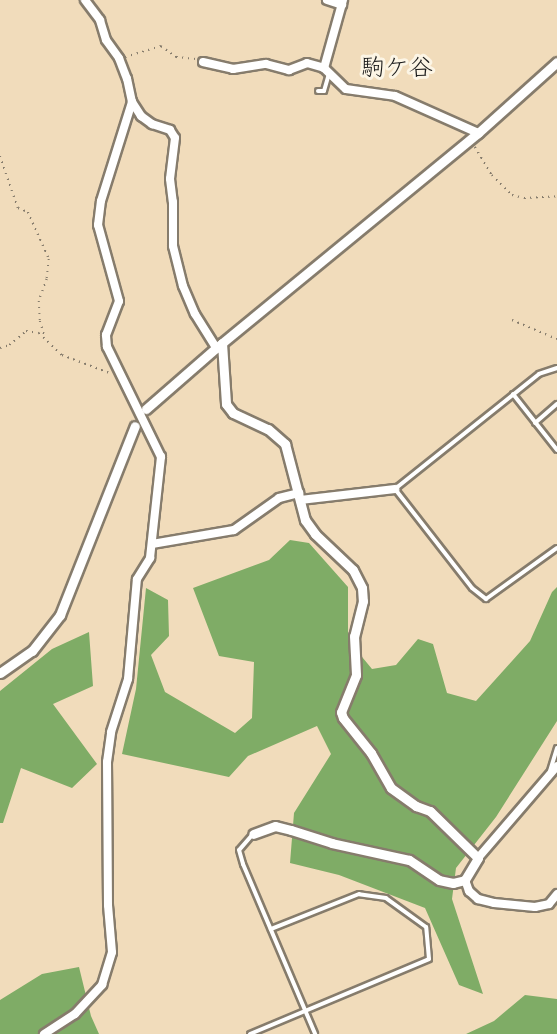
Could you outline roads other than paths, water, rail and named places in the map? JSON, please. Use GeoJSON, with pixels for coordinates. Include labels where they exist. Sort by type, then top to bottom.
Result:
{"type":"FeatureCollection","features":[{"type":"Feature","properties":{"kind":"street"},"geometry":{"type":"LineString","coordinates":[[85,0],[100,20],[106,40],[119,58],[127,78],[132,102],[141,116],[152,124],[170,130],[175,138],[170,179],[173,202],[172,246],[183,286],[195,314],[219,345],[226,404],[233,413],[268,429],[285,444],[309,527],[353,570],[362,588],[363,601],[354,636],[356,675],[341,712],[343,718],[371,753],[391,788],[417,806],[430,811],[478,858]]}},
{"type":"Feature","properties":{"kind":"street"},"geometry":{"type":"LineString","coordinates":[[327,0],[343,2],[327,70]]}},
{"type":"Feature","properties":{"kind":"street"},"geometry":{"type":"LineString","coordinates":[[203,62],[233,69],[266,64],[289,70],[307,63],[327,70],[346,89],[395,96],[474,136]]}},
{"type":"Feature","properties":{"kind":"street"},"geometry":{"type":"LineString","coordinates":[[146,409],[219,345],[474,136],[557,62]]}},
{"type":"Feature","properties":{"kind":"street"},"geometry":{"type":"LineString","coordinates":[[44,1034],[75,1014],[102,985],[108,972],[112,952],[108,905],[107,762],[111,732],[128,679],[137,579],[150,558],[161,457],[106,347],[106,335],[119,301],[99,225],[100,201],[132,102]]}},
{"type":"Feature","properties":{"kind":"street"},"geometry":{"type":"LineString","coordinates":[[0,673],[32,651],[60,615],[135,426]]}},
{"type":"Feature","properties":{"kind":"street"},"geometry":{"type":"LineString","coordinates":[[152,544],[234,530],[279,498],[395,489]]}},
{"type":"Feature","properties":{"kind":"street"},"geometry":{"type":"LineString","coordinates":[[253,834],[275,826],[332,843],[409,860],[439,880],[458,883],[465,880],[478,858],[557,766]]}},
{"type":"Feature","properties":{"kind":"street"},"geometry":{"type":"LineString","coordinates":[[465,880],[469,891],[478,899],[494,903],[535,907],[549,904],[557,894]]}},
{"type":"Feature","properties":{"kind":"lane"},"geometry":{"type":"LineString","coordinates":[[318,91],[324,91],[327,70]]}},
{"type":"Feature","properties":{"kind":"lane"},"geometry":{"type":"LineString","coordinates":[[557,368],[539,375],[513,394],[395,489],[472,588],[486,599],[557,548]]}},
{"type":"Feature","properties":{"kind":"lane"},"geometry":{"type":"LineString","coordinates":[[513,394],[557,450]]}},
{"type":"Feature","properties":{"kind":"lane"},"geometry":{"type":"LineString","coordinates":[[535,423],[557,404]]}},
{"type":"Feature","properties":{"kind":"lane"},"geometry":{"type":"LineString","coordinates":[[549,775],[557,748]]}},
{"type":"Feature","properties":{"kind":"lane"},"geometry":{"type":"LineString","coordinates":[[253,834],[239,850],[315,1034]]}},
{"type":"Feature","properties":{"kind":"lane"},"geometry":{"type":"LineString","coordinates":[[250,1034],[429,959],[426,927],[386,898],[358,894],[271,929]]}},
{"type":"Feature","properties":{"kind":"district","name":"駒ケ谷"},"geometry":{"type":"Point","coordinates":[397,67]}}]}
